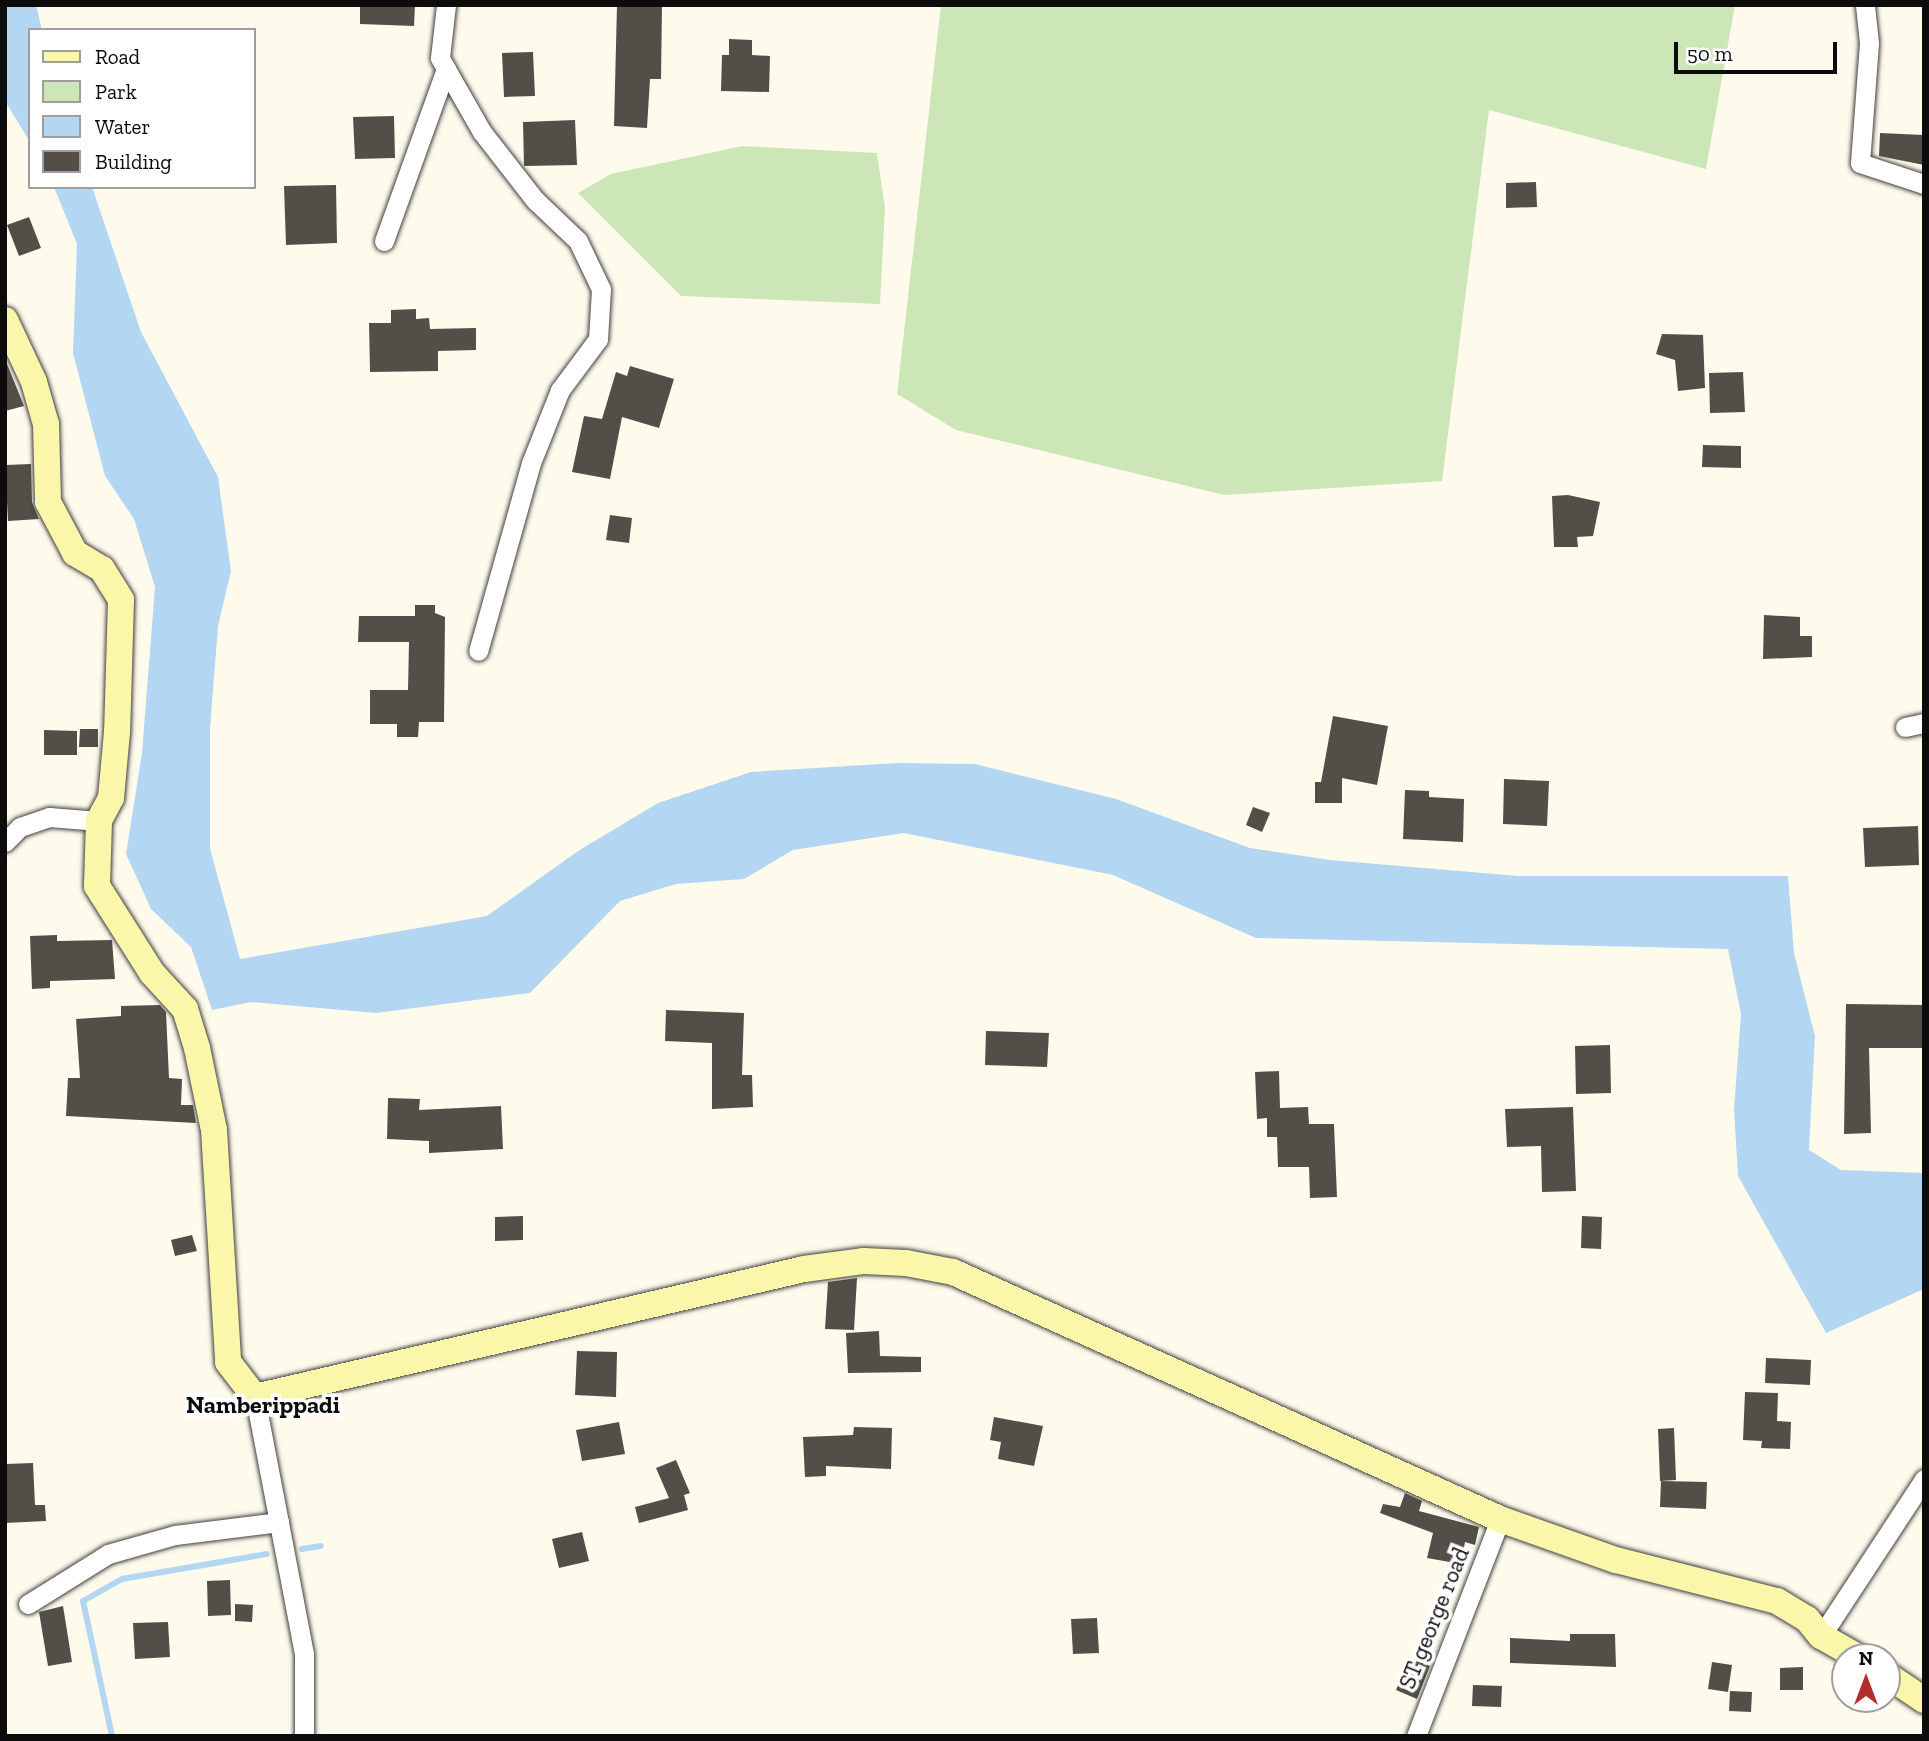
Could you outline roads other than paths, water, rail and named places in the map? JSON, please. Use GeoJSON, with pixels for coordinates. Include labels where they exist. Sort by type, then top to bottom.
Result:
{"type":"FeatureCollection","features":[{"type":"Feature","properties":{"kind":"main road"},"geometry":{"type":"LineString","coordinates":[[5,320],[34,382],[46,424],[48,502],[75,554],[102,569],[121,600],[111,798],[99,821],[97,886],[152,973],[185,1009],[197,1048],[214,1130],[219,1274],[228,1362],[255,1397],[804,1269],[864,1261],[906,1263],[953,1272],[1500,1519],[1616,1560],[1777,1601],[1807,1619],[1821,1636],[1833,1643]]}},
{"type":"Feature","properties":{"kind":"main road"},"geometry":{"type":"LineString","coordinates":[[1901,1684],[1924,1700]]}},
{"type":"Feature","properties":{"kind":"street"},"geometry":{"type":"LineString","coordinates":[[446,5],[440,58],[446,69],[482,132],[535,200],[578,241],[601,289],[598,339],[561,390],[531,463],[478,651]]}},
{"type":"Feature","properties":{"kind":"street"},"geometry":{"type":"LineString","coordinates":[[1866,5],[1869,43],[1860,163],[1924,184]]}},
{"type":"Feature","properties":{"kind":"street"},"geometry":{"type":"LineString","coordinates":[[384,242],[446,69]]}},
{"type":"Feature","properties":{"kind":"street"},"geometry":{"type":"LineString","coordinates":[[5,842],[20,827],[49,817],[99,821]]}},
{"type":"Feature","properties":{"kind":"street"},"geometry":{"type":"LineString","coordinates":[[255,1397],[304,1654],[304,1736]]}},
{"type":"Feature","properties":{"kind":"street"},"geometry":{"type":"LineString","coordinates":[[1821,1636],[1924,1479]]}},
{"type":"Feature","properties":{"kind":"street","name":"ST george road"},"geometry":{"type":"LineString","coordinates":[[1416,1736],[1500,1519]]}},
{"type":"Feature","properties":{"kind":"street"},"geometry":{"type":"LineString","coordinates":[[28,1604],[108,1554],[175,1535],[279,1522]]}},
{"type":"Feature","properties":{"kind":"water"},"geometry":{"type":"Polygon","coordinates":[[[5,5],[36,5],[42,28],[28,28],[28,139],[5,101],[5,5]]]}},
{"type":"Feature","properties":{"kind":"water"},"geometry":{"type":"Polygon","coordinates":[[[55,189],[93,189],[141,332],[218,477],[231,571],[218,626],[210,729],[210,848],[240,959],[487,916],[578,851],[658,803],[751,772],[897,763],[975,764],[1116,799],[1250,848],[1330,860],[1518,876],[1788,876],[1794,953],[1815,1036],[1809,1150],[1841,1170],[1924,1173],[1924,1289],[1826,1333],[1738,1176],[1734,1110],[1741,1014],[1728,949],[1256,938],[1113,875],[904,833],[793,850],[744,879],[676,884],[620,901],[530,993],[376,1013],[251,1002],[212,1010],[191,947],[151,909],[126,854],[142,753],[155,587],[134,519],[105,476],[73,353],[77,244],[55,189]]]}},
{"type":"Feature","properties":{"kind":"waterway"},"geometry":{"type":"LineString","coordinates":[[302,1549],[321,1546]]}},
{"type":"Feature","properties":{"kind":"waterway"},"geometry":{"type":"LineString","coordinates":[[112,1736],[83,1601],[122,1579],[267,1554]]}},
{"type":"Feature","properties":{"kind":"district","name":"Namberippadi"},"geometry":{"type":"Point","coordinates":[263,1405]}}]}
